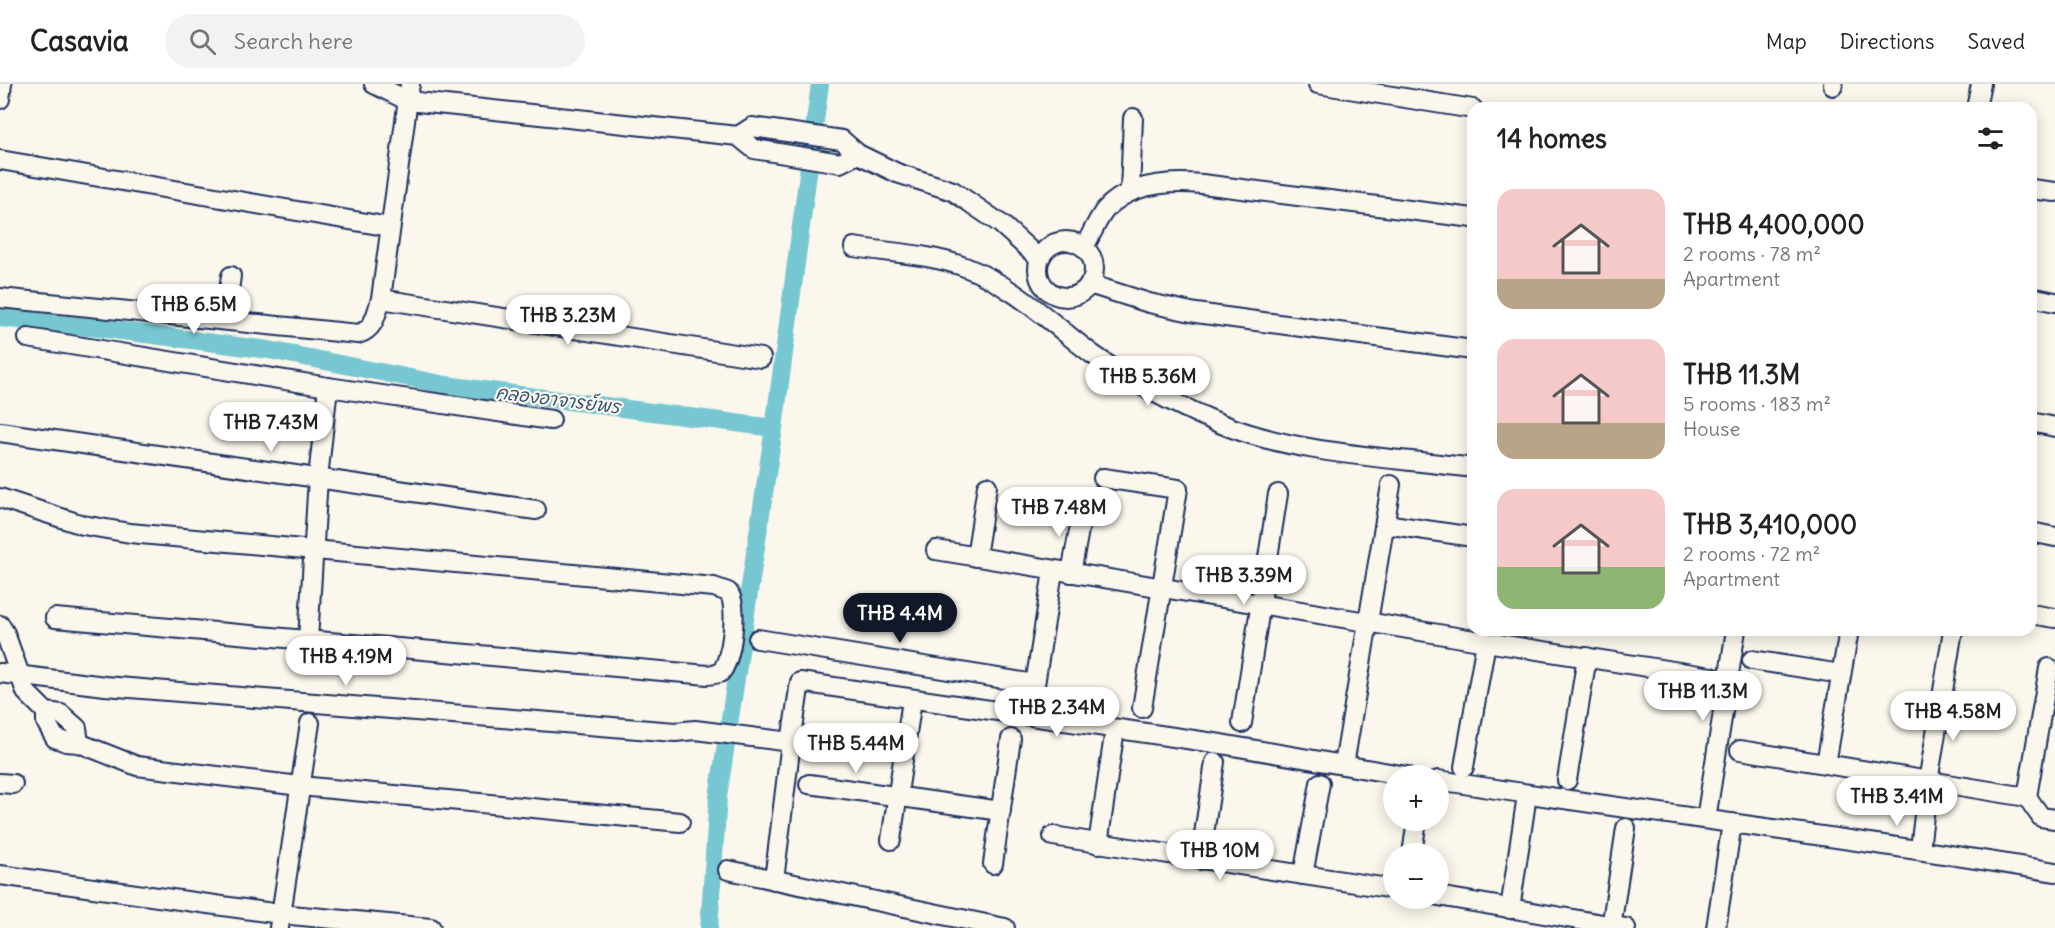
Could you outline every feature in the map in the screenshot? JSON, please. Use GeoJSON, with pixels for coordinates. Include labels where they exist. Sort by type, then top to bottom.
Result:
{"type":"FeatureCollection","features":[{"type":"Feature","properties":{"kind":"street"},"geometry":{"type":"LineString","coordinates":[[0,99],[2,84]]}},
{"type":"Feature","properties":{"kind":"street"},"geometry":{"type":"LineString","coordinates":[[374,84],[409,92],[738,136],[754,149],[840,163],[858,154],[897,173],[953,191],[973,203],[1034,254],[1041,257]]}},
{"type":"Feature","properties":{"kind":"street"},"geometry":{"type":"LineString","coordinates":[[1318,84],[1467,108]]}},
{"type":"Feature","properties":{"kind":"street"},"geometry":{"type":"LineString","coordinates":[[1978,102],[1981,84]]}},
{"type":"Feature","properties":{"kind":"street"},"geometry":{"type":"LineString","coordinates":[[0,298],[358,334],[373,325],[381,299],[409,92]]}},
{"type":"Feature","properties":{"kind":"street"},"geometry":{"type":"LineString","coordinates":[[1130,191],[1133,118]]}},
{"type":"Feature","properties":{"kind":"street"},"geometry":{"type":"LineString","coordinates":[[0,160],[390,227]]}},
{"type":"Feature","properties":{"kind":"street"},"geometry":{"type":"LineString","coordinates":[[1084,247],[1106,210],[1130,191],[1148,186],[1184,182],[1467,217]]}},
{"type":"Feature","properties":{"kind":"street"},"geometry":{"type":"LineString","coordinates":[[2037,190],[2055,192]]}},
{"type":"Feature","properties":{"kind":"street"},"geometry":{"type":"LineString","coordinates":[[1069,241],[1084,247],[1093,261],[1094,269],[1089,284],[1084,290],[1069,296],[1053,293],[1041,281],[1039,265],[1041,257],[1053,244],[1060,242],[1069,241]]}},
{"type":"Feature","properties":{"kind":"street"},"geometry":{"type":"LineString","coordinates":[[854,247],[964,267],[990,279],[1094,355],[1143,385],[1219,423],[1263,438],[1314,448],[1467,467]]}},
{"type":"Feature","properties":{"kind":"street"},"geometry":{"type":"LineString","coordinates":[[225,319],[231,276]]}},
{"type":"Feature","properties":{"kind":"street"},"geometry":{"type":"LineString","coordinates":[[1089,284],[1149,303],[1196,313],[1467,349]]}},
{"type":"Feature","properties":{"kind":"street"},"geometry":{"type":"LineString","coordinates":[[1035,310],[1053,293]]}},
{"type":"Feature","properties":{"kind":"street"},"geometry":{"type":"LineString","coordinates":[[2037,298],[2055,302]]}},
{"type":"Feature","properties":{"kind":"street"},"geometry":{"type":"LineString","coordinates":[[381,299],[761,358]]}},
{"type":"Feature","properties":{"kind":"street"},"geometry":{"type":"LineString","coordinates":[[28,338],[328,387],[551,420]]}},
{"type":"Feature","properties":{"kind":"street"},"geometry":{"type":"LineString","coordinates":[[308,640],[318,478],[328,387]]}},
{"type":"Feature","properties":{"kind":"street"},"geometry":{"type":"LineString","coordinates":[[2037,423],[2055,427]]}},
{"type":"Feature","properties":{"kind":"street"},"geometry":{"type":"LineString","coordinates":[[0,432],[536,510]]}},
{"type":"Feature","properties":{"kind":"street"},"geometry":{"type":"LineString","coordinates":[[1103,478],[1178,489],[1142,708]]}},
{"type":"Feature","properties":{"kind":"street"},"geometry":{"type":"LineString","coordinates":[[1344,765],[1391,485]]}},
{"type":"Feature","properties":{"kind":"street"},"geometry":{"type":"LineString","coordinates":[[976,557],[987,486]]}},
{"type":"Feature","properties":{"kind":"street"},"geometry":{"type":"LineString","coordinates":[[1242,723],[1278,494]]}},
{"type":"Feature","properties":{"kind":"street"},"geometry":{"type":"LineString","coordinates":[[0,498],[47,515],[106,529],[722,588],[733,597],[734,604],[728,662],[720,673],[714,675],[55,618]]}},
{"type":"Feature","properties":{"kind":"street"},"geometry":{"type":"LineString","coordinates":[[1030,716],[1035,684],[1062,572],[1083,509]]}},
{"type":"Feature","properties":{"kind":"street"},"geometry":{"type":"LineString","coordinates":[[1385,524],[1467,536]]}},
{"type":"Feature","properties":{"kind":"street"},"geometry":{"type":"LineString","coordinates":[[2037,533],[2055,537]]}},
{"type":"Feature","properties":{"kind":"street"},"geometry":{"type":"LineString","coordinates":[[936,550],[1262,606],[1712,676]]}},
{"type":"Feature","properties":{"kind":"street"},"geometry":{"type":"LineString","coordinates":[[2037,615],[2055,618]]}},
{"type":"Feature","properties":{"kind":"street"},"geometry":{"type":"LineString","coordinates":[[0,625],[26,692],[46,712],[45,722],[56,738],[79,743],[137,766],[300,786],[680,822]]}},
{"type":"Feature","properties":{"kind":"street"},"geometry":{"type":"LineString","coordinates":[[1706,819],[1735,636]]}},
{"type":"Feature","properties":{"kind":"street"},"geometry":{"type":"LineString","coordinates":[[1827,764],[1848,636]]}},
{"type":"Feature","properties":{"kind":"street"},"geometry":{"type":"LineString","coordinates":[[1920,849],[1928,782],[1952,636]]}},
{"type":"Feature","properties":{"kind":"street"},"geometry":{"type":"LineString","coordinates":[[758,639],[1035,684]]}},
{"type":"Feature","properties":{"kind":"street"},"geometry":{"type":"LineString","coordinates":[[1464,767],[1486,642]]}},
{"type":"Feature","properties":{"kind":"street"},"geometry":{"type":"LineString","coordinates":[[1567,780],[1587,657]]}},
{"type":"Feature","properties":{"kind":"street"},"geometry":{"type":"LineString","coordinates":[[1752,660],[1841,674]]}},
{"type":"Feature","properties":{"kind":"street"},"geometry":{"type":"LineString","coordinates":[[2049,668],[2027,797],[2041,817],[2055,819]]}},
{"type":"Feature","properties":{"kind":"street"},"geometry":{"type":"LineString","coordinates":[[0,673],[105,686],[675,732],[695,730],[791,742]]}},
{"type":"Feature","properties":{"kind":"street"},"geometry":{"type":"LineString","coordinates":[[774,880],[800,682],[1221,744],[1383,772]]}},
{"type":"Feature","properties":{"kind":"street"},"geometry":{"type":"LineString","coordinates":[[891,840],[912,700]]}},
{"type":"Feature","properties":{"kind":"street"},"geometry":{"type":"LineString","coordinates":[[280,921],[310,723]]}},
{"type":"Feature","properties":{"kind":"street"},"geometry":{"type":"LineString","coordinates":[[1098,844],[1115,729]]}},
{"type":"Feature","properties":{"kind":"street"},"geometry":{"type":"LineString","coordinates":[[993,864],[1011,739]]}},
{"type":"Feature","properties":{"kind":"street"},"geometry":{"type":"LineString","coordinates":[[1740,750],[2027,797]]}},
{"type":"Feature","properties":{"kind":"street"},"geometry":{"type":"LineString","coordinates":[[1200,860],[1215,762]]}},
{"type":"Feature","properties":{"kind":"street"},"geometry":{"type":"LineString","coordinates":[[1449,782],[1527,795],[1920,849],[2055,872]]}},
{"type":"Feature","properties":{"kind":"street"},"geometry":{"type":"LineString","coordinates":[[1303,875],[1320,783]]}},
{"type":"Feature","properties":{"kind":"street"},"geometry":{"type":"LineString","coordinates":[[809,784],[1001,811]]}},
{"type":"Feature","properties":{"kind":"street"},"geometry":{"type":"LineString","coordinates":[[1510,909],[1527,795]]}},
{"type":"Feature","properties":{"kind":"street"},"geometry":{"type":"LineString","coordinates":[[1716,928],[1732,823]]}},
{"type":"Feature","properties":{"kind":"street"},"geometry":{"type":"LineString","coordinates":[[1449,899],[1616,927],[1626,828]]}},
{"type":"Feature","properties":{"kind":"street"},"geometry":{"type":"LineString","coordinates":[[1053,836],[1383,887]]}},
{"type":"Feature","properties":{"kind":"street"},"geometry":{"type":"LineString","coordinates":[[728,870],[1005,928]]}},
{"type":"Feature","properties":{"kind":"street"},"geometry":{"type":"LineString","coordinates":[[0,875],[280,921],[431,928]]}},
{"type":"Feature","properties":{"kind":"waterway","name":"คลองอาจารย์พร"},"geometry":{"type":"LineString","coordinates":[[0,318],[269,350],[446,385],[774,428],[820,84]]}},
{"type":"Feature","properties":{"kind":"waterway"},"geometry":{"type":"LineString","coordinates":[[709,928],[718,797],[774,428]]}}]}
